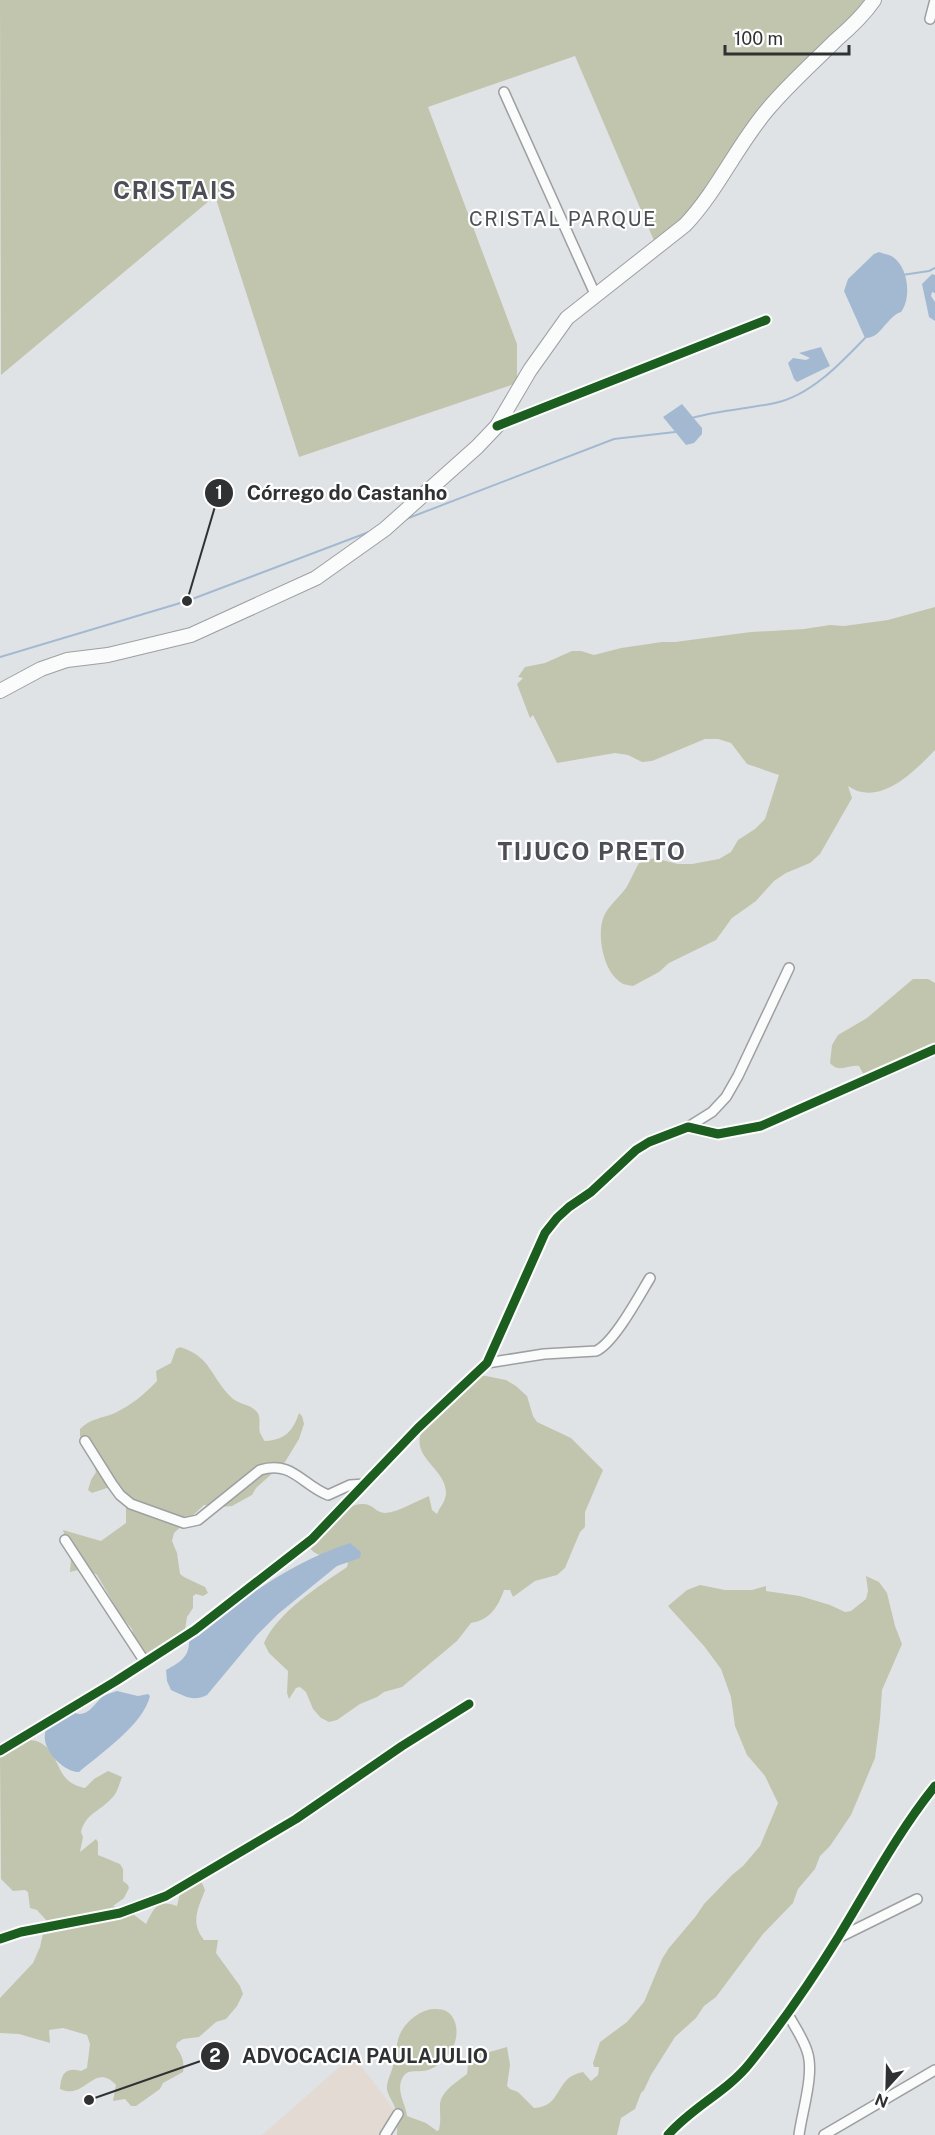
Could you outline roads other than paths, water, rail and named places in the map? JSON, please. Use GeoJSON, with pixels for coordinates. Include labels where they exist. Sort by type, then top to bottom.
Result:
{"type":"FeatureCollection","features":[{"type":"Feature","properties":{"kind":"main road"},"geometry":{"type":"LineString","coordinates":[[0,691],[41,669],[67,660],[108,655],[191,635],[316,578],[385,529],[477,447],[497,426],[530,370],[567,318],[685,225],[699,210],[735,153],[767,109],[790,83],[859,19],[874,0]]}},
{"type":"Feature","properties":{"kind":"street"},"geometry":{"type":"LineString","coordinates":[[930,19],[935,0]]}},
{"type":"Feature","properties":{"kind":"street"},"geometry":{"type":"LineString","coordinates":[[504,92],[595,294]]}},
{"type":"Feature","properties":{"kind":"street"},"geometry":{"type":"LineString","coordinates":[[497,426],[766,320]]}},
{"type":"Feature","properties":{"kind":"street"},"geometry":{"type":"LineString","coordinates":[[0,1751],[31,1734],[195,1629],[312,1539],[418,1428],[486,1363],[544,1233],[556,1218],[591,1192],[636,1150],[649,1142],[687,1127],[712,1112],[726,1097],[789,968]]}},
{"type":"Feature","properties":{"kind":"street"},"geometry":{"type":"LineString","coordinates":[[687,1127],[718,1134],[761,1126],[935,1049]]}},
{"type":"Feature","properties":{"kind":"street"},"geometry":{"type":"LineString","coordinates":[[486,1363],[544,1354],[596,1351],[603,1348],[650,1278]]}},
{"type":"Feature","properties":{"kind":"street"},"geometry":{"type":"LineString","coordinates":[[84,1441],[120,1495],[130,1504],[184,1523],[198,1520],[260,1470],[271,1467],[280,1467],[294,1473],[328,1495],[350,1485],[364,1484]]}},
{"type":"Feature","properties":{"kind":"street"},"geometry":{"type":"LineString","coordinates":[[65,1540],[145,1662]]}},
{"type":"Feature","properties":{"kind":"street"},"geometry":{"type":"LineString","coordinates":[[0,1939],[21,1932],[120,1913],[166,1896],[296,1819],[402,1746],[469,1704]]}},
{"type":"Feature","properties":{"kind":"street"},"geometry":{"type":"LineString","coordinates":[[668,2135],[688,2114],[731,2083],[788,2014],[915,1811],[935,1786]]}},
{"type":"Feature","properties":{"kind":"street"},"geometry":{"type":"LineString","coordinates":[[837,1939],[916,1899]]}},
{"type":"Feature","properties":{"kind":"street"},"geometry":{"type":"LineString","coordinates":[[788,2014],[807,2050],[810,2062],[799,2135]]}},
{"type":"Feature","properties":{"kind":"street"},"geometry":{"type":"LineString","coordinates":[[824,2135],[935,2070]]}},
{"type":"Feature","properties":{"kind":"street"},"geometry":{"type":"LineString","coordinates":[[385,2135],[398,2114]]}},
{"type":"Feature","properties":{"kind":"water"},"geometry":{"type":"Polygon","coordinates":[[[879,252],[893,257],[902,268],[907,283],[906,299],[901,312],[891,318],[875,335],[865,338],[844,291],[848,279],[879,252]]]}},
{"type":"Feature","properties":{"kind":"water"},"geometry":{"type":"Polygon","coordinates":[[[932,274],[935,275],[935,293],[932,292],[931,296],[935,302],[935,321],[929,317],[922,284],[932,274]]]}},
{"type":"Feature","properties":{"kind":"water"},"geometry":{"type":"Polygon","coordinates":[[[821,347],[830,366],[797,382],[788,363],[793,358],[806,360],[810,358],[799,353],[821,347]]]}},
{"type":"Feature","properties":{"kind":"water"},"geometry":{"type":"Polygon","coordinates":[[[682,404],[702,428],[702,434],[694,443],[686,445],[663,417],[682,404]]]}},
{"type":"Feature","properties":{"kind":"water"},"geometry":{"type":"Polygon","coordinates":[[[350,1543],[361,1552],[360,1558],[337,1566],[278,1614],[257,1635],[207,1695],[193,1698],[171,1690],[166,1670],[186,1655],[189,1639],[246,1597],[286,1572],[350,1543]]]}},
{"type":"Feature","properties":{"kind":"water"},"geometry":{"type":"Polygon","coordinates":[[[117,1691],[150,1696],[146,1707],[130,1728],[79,1772],[64,1767],[47,1747],[46,1731],[50,1724],[71,1711],[80,1714],[87,1712],[103,1696],[117,1691]]]}},
{"type":"Feature","properties":{"kind":"waterway"},"geometry":{"type":"LineString","coordinates":[[902,275],[935,268]]}},
{"type":"Feature","properties":{"kind":"waterway"},"geometry":{"type":"LineString","coordinates":[[692,418],[788,399],[813,386],[846,358],[865,338]]}},
{"type":"Feature","properties":{"kind":"waterway"},"geometry":{"type":"LineString","coordinates":[[406,519],[614,439],[675,432]]}},
{"type":"Feature","properties":{"kind":"waterway"},"geometry":{"type":"LineString","coordinates":[[0,657],[187,601],[369,532]]}},
{"type":"Feature","properties":{"kind":"place","name":"Córrego do Castanho"},"geometry":{"type":"Point","coordinates":[187,601]}},
{"type":"Feature","properties":{"kind":"place","name":"ADVOCACIA PAULAJULIO"},"geometry":{"type":"Point","coordinates":[89,2100]}},
{"type":"Feature","properties":{"kind":"district","name":"CRISTAIS"},"geometry":{"type":"Point","coordinates":[175,190]}},
{"type":"Feature","properties":{"kind":"district","name":"CRISTAL PARQUE"},"geometry":{"type":"Point","coordinates":[563,219]}},
{"type":"Feature","properties":{"kind":"district","name":"TIJUCO PRETO"},"geometry":{"type":"Point","coordinates":[592,851]}}]}
